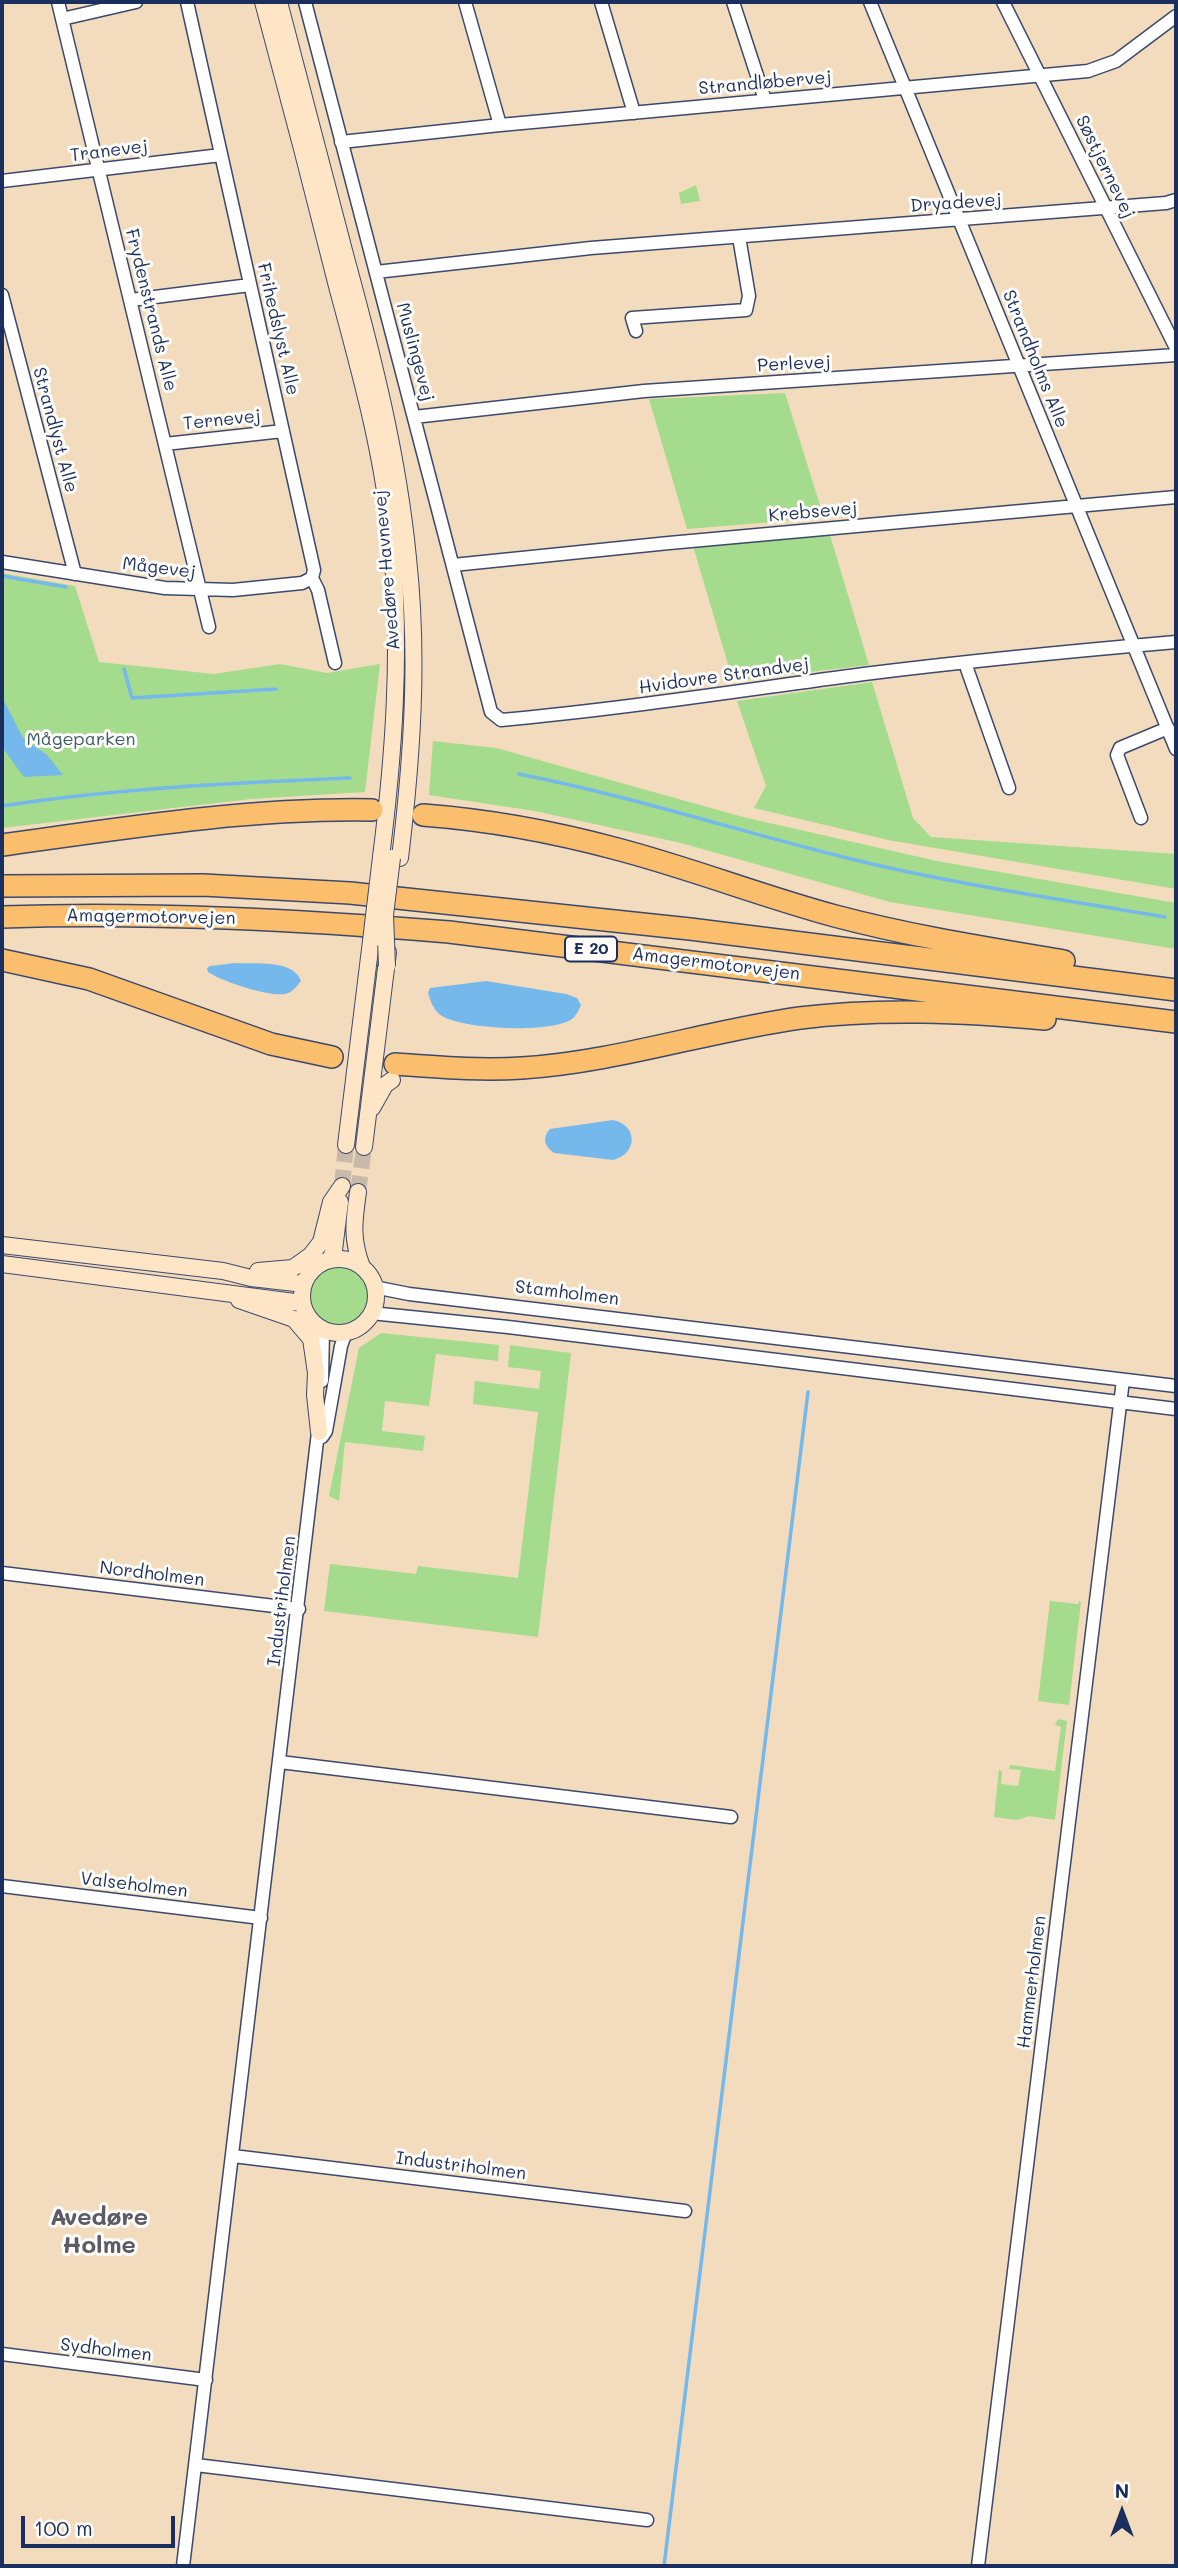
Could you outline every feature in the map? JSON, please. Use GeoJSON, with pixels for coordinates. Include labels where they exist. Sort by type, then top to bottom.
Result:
{"type":"FeatureCollection","features":[{"type":"Feature","properties":{"kind":"highway"},"geometry":{"type":"LineString","coordinates":[[2,845],[241,815],[382,813]]}},
{"type":"Feature","properties":{"kind":"highway"},"geometry":{"type":"LineString","coordinates":[[414,814],[535,830],[605,846],[836,916],[958,944],[1176,980]]}},
{"type":"Feature","properties":{"kind":"highway","name":"Amagermotorvejen"},"geometry":{"type":"LineString","coordinates":[[2,886],[203,885],[350,893],[690,929],[1176,990]]}},
{"type":"Feature","properties":{"kind":"highway","name":"Amagermotorvejen"},"geometry":{"type":"LineString","coordinates":[[2,917],[205,917],[449,932],[1176,1022]]}},
{"type":"Feature","properties":{"kind":"highway"},"geometry":{"type":"LineString","coordinates":[[2,960],[89,979],[271,1044],[332,1056]]}},
{"type":"Feature","properties":{"kind":"highway"},"geometry":{"type":"LineString","coordinates":[[386,1064],[460,1070],[523,1068],[608,1056],[728,1029],[803,1018],[914,1011],[1023,1017],[1176,1032]]}},
{"type":"Feature","properties":{"kind":"street","name":"Frydenstrands Alle"},"geometry":{"type":"LineString","coordinates":[[58,2],[209,628]]}},
{"type":"Feature","properties":{"kind":"street"},"geometry":{"type":"LineString","coordinates":[[62,19],[136,2]]}},
{"type":"Feature","properties":{"kind":"street","name":"Frihedslyst Alle"},"geometry":{"type":"LineString","coordinates":[[187,2],[314,570],[312,578],[318,590],[335,663]]}},
{"type":"Feature","properties":{"kind":"street","name":"Avedøre Havnevej"},"geometry":{"type":"LineString","coordinates":[[263,2],[359,367],[385,497],[392,548],[397,676],[382,813],[391,858],[377,965],[357,1059],[346,1145]]}},
{"type":"Feature","properties":{"kind":"street","name":"Avedøre Havnevej"},"geometry":{"type":"LineString","coordinates":[[279,2],[375,367],[398,480],[409,559],[414,678],[414,814],[391,858],[373,929],[386,1064],[368,1116],[364,1147]]}},
{"type":"Feature","properties":{"kind":"street","name":"Muslingevej"},"geometry":{"type":"LineString","coordinates":[[304,2],[491,712]]}},
{"type":"Feature","properties":{"kind":"street"},"geometry":{"type":"LineString","coordinates":[[465,2],[500,125]]}},
{"type":"Feature","properties":{"kind":"street"},"geometry":{"type":"LineString","coordinates":[[601,2],[634,113]]}},
{"type":"Feature","properties":{"kind":"street"},"geometry":{"type":"LineString","coordinates":[[733,2],[765,100]]}},
{"type":"Feature","properties":{"kind":"street","name":"Strandholms Alle"},"geometry":{"type":"LineString","coordinates":[[870,2],[1176,749]]}},
{"type":"Feature","properties":{"kind":"street","name":"Søstjernevej"},"geometry":{"type":"LineString","coordinates":[[1003,2],[1176,348]]}},
{"type":"Feature","properties":{"kind":"street","name":"Strandløbervej"},"geometry":{"type":"LineString","coordinates":[[341,142],[1101,68],[1116,61],[1176,16]]}},
{"type":"Feature","properties":{"kind":"street","name":"Tranevej"},"geometry":{"type":"LineString","coordinates":[[2,181],[221,155]]}},
{"type":"Feature","properties":{"kind":"street","name":"Dryadevej"},"geometry":{"type":"LineString","coordinates":[[376,272],[591,248],[960,221],[1106,209],[1176,200]]}},
{"type":"Feature","properties":{"kind":"street"},"geometry":{"type":"LineString","coordinates":[[636,331],[632,318],[746,310],[749,296],[738,237]]}},
{"type":"Feature","properties":{"kind":"street"},"geometry":{"type":"LineString","coordinates":[[131,300],[250,285]]}},
{"type":"Feature","properties":{"kind":"street","name":"Strandlyst Alle"},"geometry":{"type":"LineString","coordinates":[[2,295],[75,574]]}},
{"type":"Feature","properties":{"kind":"street","name":"Perlevej"},"geometry":{"type":"LineString","coordinates":[[414,416],[644,391],[1176,355]]}},
{"type":"Feature","properties":{"kind":"street","name":"Ternevej"},"geometry":{"type":"LineString","coordinates":[[165,444],[283,431]]}},
{"type":"Feature","properties":{"kind":"street","name":"Krebsevej"},"geometry":{"type":"LineString","coordinates":[[453,565],[669,542],[1077,508],[1176,497]]}},
{"type":"Feature","properties":{"kind":"street","name":"Mågevej"},"geometry":{"type":"LineString","coordinates":[[2,562],[164,588],[200,591],[302,583],[312,578]]}},
{"type":"Feature","properties":{"kind":"street","name":"Hvidovre Strandvej"},"geometry":{"type":"LineString","coordinates":[[491,712],[501,720],[550,716],[965,663],[1176,642]]}},
{"type":"Feature","properties":{"kind":"street"},"geometry":{"type":"LineString","coordinates":[[965,663],[1009,788]]}},
{"type":"Feature","properties":{"kind":"street"},"geometry":{"type":"LineString","coordinates":[[1141,818],[1117,755],[1120,748],[1168,728]]}},
{"type":"Feature","properties":{"kind":"street"},"geometry":{"type":"LineString","coordinates":[[382,813],[414,814]]}},
{"type":"Feature","properties":{"kind":"street"},"geometry":{"type":"LineString","coordinates":[[332,1056],[386,1064],[384,1086],[368,1116]]}},
{"type":"Feature","properties":{"kind":"street"},"geometry":{"type":"LineString","coordinates":[[223,1271],[293,1268],[311,1255],[321,1242],[331,1202],[342,1186],[334,1250],[330,1260]]}},
{"type":"Feature","properties":{"kind":"street"},"geometry":{"type":"LineString","coordinates":[[358,1192],[353,1234],[362,1267],[370,1276],[374,1287],[375,1300],[371,1313],[358,1327],[346,1332],[323,1329],[312,1321],[302,1303],[304,1283],[311,1271],[330,1260],[350,1261],[362,1267]]}},
{"type":"Feature","properties":{"kind":"street"},"geometry":{"type":"LineString","coordinates":[[2,1245],[304,1283]]}},
{"type":"Feature","properties":{"kind":"street"},"geometry":{"type":"LineString","coordinates":[[2,1264],[302,1303]]}},
{"type":"Feature","properties":{"kind":"street","name":"Stamholmen"},"geometry":{"type":"LineString","coordinates":[[374,1287],[409,1294],[1176,1386]]}},
{"type":"Feature","properties":{"kind":"street"},"geometry":{"type":"LineString","coordinates":[[217,1292],[294,1320],[311,1339],[316,1373],[319,1438]]}},
{"type":"Feature","properties":{"kind":"street"},"geometry":{"type":"LineString","coordinates":[[371,1313],[400,1314],[753,1356],[1176,1409]]}},
{"type":"Feature","properties":{"kind":"street","name":"Industriholmen"},"geometry":{"type":"LineString","coordinates":[[183,2566],[319,1438],[323,1329]]}},
{"type":"Feature","properties":{"kind":"street","name":"Industriholmen"},"geometry":{"type":"LineString","coordinates":[[319,1438],[327,1432],[341,1346],[346,1332]]}},
{"type":"Feature","properties":{"kind":"street"},"geometry":{"type":"LineString","coordinates":[[753,1356],[756,1336]]}},
{"type":"Feature","properties":{"kind":"street"},"geometry":{"type":"LineString","coordinates":[[1120,1402],[1123,1380]]}},
{"type":"Feature","properties":{"kind":"street","name":"Hammerholmen"},"geometry":{"type":"LineString","coordinates":[[978,2566],[1120,1402]]}},
{"type":"Feature","properties":{"kind":"street","name":"Nordholmen"},"geometry":{"type":"LineString","coordinates":[[2,1573],[299,1609]]}},
{"type":"Feature","properties":{"kind":"street"},"geometry":{"type":"LineString","coordinates":[[280,1762],[731,1817]]}},
{"type":"Feature","properties":{"kind":"street","name":"Valseholmen"},"geometry":{"type":"LineString","coordinates":[[2,1886],[261,1918]]}},
{"type":"Feature","properties":{"kind":"street","name":"Industriholmen"},"geometry":{"type":"LineString","coordinates":[[233,2156],[685,2211]]}},
{"type":"Feature","properties":{"kind":"street","name":"Sydholmen"},"geometry":{"type":"LineString","coordinates":[[2,2354],[206,2380]]}},
{"type":"Feature","properties":{"kind":"street"},"geometry":{"type":"LineString","coordinates":[[196,2465],[647,2520]]}},
{"type":"Feature","properties":{"kind":"green space"},"geometry":{"type":"Polygon","coordinates":[[[696,185],[700,201],[681,204],[679,193],[696,185]]]}},
{"type":"Feature","properties":{"kind":"green space"},"geometry":{"type":"Polygon","coordinates":[[[785,393],[824,518],[687,529],[649,399],[785,393]]]}},
{"type":"Feature","properties":{"kind":"green space"},"geometry":{"type":"Polygon","coordinates":[[[830,535],[869,665],[733,681],[693,546],[830,535]]]}},
{"type":"Feature","properties":{"kind":"green space","name":"Mågeparken"},"geometry":{"type":"Polygon","coordinates":[[[2,573],[75,586],[99,662],[214,674],[280,664],[327,673],[380,664],[365,792],[251,799],[2,828],[2,573]]]}},
{"type":"Feature","properties":{"kind":"green space"},"geometry":{"type":"Polygon","coordinates":[[[872,682],[913,818],[931,837],[1176,854],[1176,889],[888,840],[754,808],[766,786],[737,701],[872,682]]]}},
{"type":"Feature","properties":{"kind":"green space"},"geometry":{"type":"Polygon","coordinates":[[[433,741],[496,748],[743,817],[937,861],[1176,903],[1176,949],[890,902],[681,843],[535,811],[429,795],[433,741]]]}},
{"type":"Feature","properties":{"kind":"green space"},"geometry":{"type":"Polygon","coordinates":[[[339,1265],[360,1274],[369,1295],[360,1316],[339,1325],[318,1316],[309,1295],[318,1274],[339,1265]]]}},
{"type":"Feature","properties":{"kind":"green space"},"geometry":{"type":"Polygon","coordinates":[[[381,1333],[499,1345],[498,1361],[436,1354],[429,1406],[385,1401],[382,1431],[425,1436],[423,1451],[345,1442],[339,1501],[329,1496],[359,1348],[381,1333]]]}},
{"type":"Feature","properties":{"kind":"green space"},"geometry":{"type":"Polygon","coordinates":[[[510,1345],[571,1353],[538,1637],[324,1611],[330,1564],[416,1574],[418,1566],[518,1578],[538,1412],[473,1404],[475,1381],[539,1389],[541,1371],[508,1367],[510,1345]]]}},
{"type":"Feature","properties":{"kind":"green space"},"geometry":{"type":"Polygon","coordinates":[[[1050,1601],[1081,1602],[1069,1705],[1038,1701],[1050,1601]]]}},
{"type":"Feature","properties":{"kind":"green space"},"geometry":{"type":"Polygon","coordinates":[[[1058,1719],[1067,1721],[1055,1820],[1029,1816],[1017,1820],[994,1817],[999,1769],[1002,1772],[1001,1784],[1018,1786],[1021,1770],[1009,1769],[1010,1765],[1055,1771],[1061,1727],[1055,1725],[1058,1719]]]}},
{"type":"Feature","properties":{"kind":"water"},"geometry":{"type":"Polygon","coordinates":[[[2,697],[23,738],[47,755],[63,775],[24,777],[2,747],[2,697]]]}},
{"type":"Feature","properties":{"kind":"water"},"geometry":{"type":"Polygon","coordinates":[[[235,963],[282,966],[297,974],[301,981],[289,992],[277,994],[223,980],[208,972],[207,968],[210,966],[235,963]]]}},
{"type":"Feature","properties":{"kind":"water"},"geometry":{"type":"Polygon","coordinates":[[[486,981],[566,994],[577,998],[581,1005],[573,1018],[561,1024],[507,1028],[453,1020],[442,1016],[431,1003],[428,993],[430,988],[486,981]]]}},
{"type":"Feature","properties":{"kind":"water"},"geometry":{"type":"Polygon","coordinates":[[[613,1120],[627,1128],[632,1140],[627,1152],[613,1160],[554,1153],[546,1145],[545,1139],[550,1129],[613,1120]]]}},
{"type":"Feature","properties":{"kind":"waterway"},"geometry":{"type":"LineString","coordinates":[[2,576],[66,587]]}},
{"type":"Feature","properties":{"kind":"waterway"},"geometry":{"type":"LineString","coordinates":[[124,669],[132,698],[276,689]]}},
{"type":"Feature","properties":{"kind":"waterway"},"geometry":{"type":"LineString","coordinates":[[519,774],[926,876],[1165,917]]}},
{"type":"Feature","properties":{"kind":"waterway"},"geometry":{"type":"LineString","coordinates":[[2,806],[132,791],[350,778]]}},
{"type":"Feature","properties":{"kind":"waterway"},"geometry":{"type":"LineString","coordinates":[[664,2566],[808,1392]]}},
{"type":"Feature","properties":{"kind":"tunnel"},"geometry":{"type":"LineString","coordinates":[[342,1186],[346,1145]]}},
{"type":"Feature","properties":{"kind":"tunnel"},"geometry":{"type":"LineString","coordinates":[[358,1192],[364,1147]]}},
{"type":"Feature","properties":{"kind":"district","name":"Avedøre Holme"},"geometry":{"type":"Point","coordinates":[99,2232]}}]}
